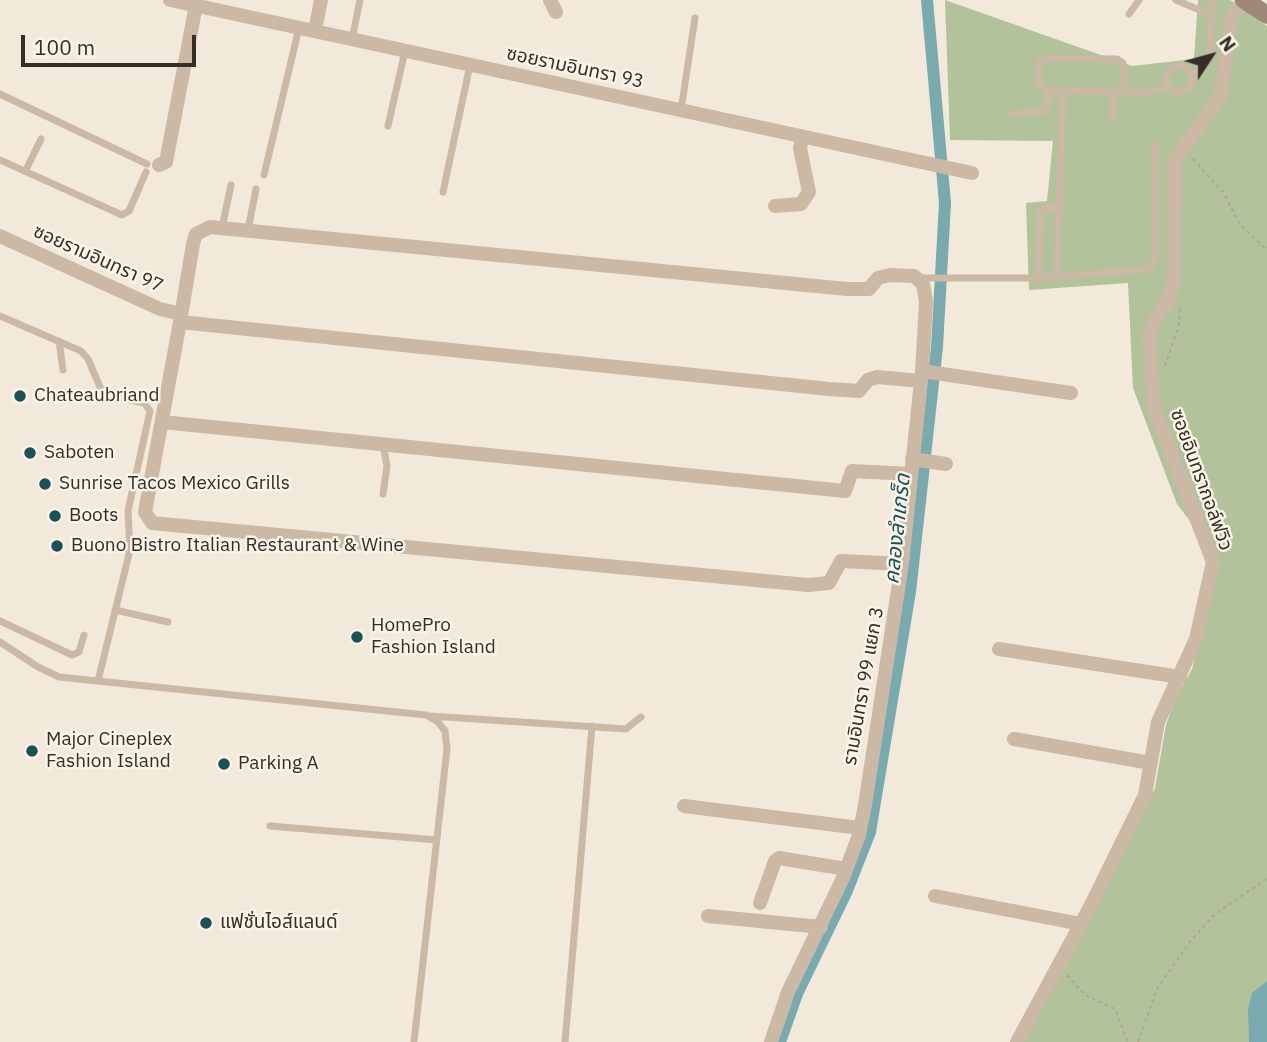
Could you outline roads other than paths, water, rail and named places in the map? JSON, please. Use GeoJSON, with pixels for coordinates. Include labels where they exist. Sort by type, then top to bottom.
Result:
{"type":"FeatureCollection","features":[{"type":"Feature","properties":{"kind":"main road"},"geometry":{"type":"LineString","coordinates":[[1244,0],[1267,15]]}},
{"type":"Feature","properties":{"kind":"street","name":"ซอยรามอินทรา 93"},"geometry":{"type":"LineString","coordinates":[[170,0],[223,6],[315,32],[965,172]]}},
{"type":"Feature","properties":{"kind":"street"},"geometry":{"type":"LineString","coordinates":[[315,32],[321,0]]}},
{"type":"Feature","properties":{"kind":"street","name":"ซอยอินทรากอล์ฟวิว"},"geometry":{"type":"LineString","coordinates":[[1017,1042],[1081,924],[1145,795],[1158,722],[1196,639],[1213,562],[1202,528],[1164,440],[1150,390],[1149,337],[1155,320],[1171,296],[1174,278],[1175,160],[1220,95],[1231,20],[1244,0]]}},
{"type":"Feature","properties":{"kind":"street"},"geometry":{"type":"LineString","coordinates":[[151,167],[166,162],[196,5]]}},
{"type":"Feature","properties":{"kind":"street"},"geometry":{"type":"LineString","coordinates":[[775,206],[801,204],[809,192],[800,148],[803,137]]}},
{"type":"Feature","properties":{"kind":"street"},"geometry":{"type":"LineString","coordinates":[[902,564],[841,561],[829,583],[808,585],[152,523],[145,512],[195,234],[204,228],[248,230],[847,289],[869,289],[878,278],[890,275],[921,278]]}},
{"type":"Feature","properties":{"kind":"street","name":"ซอยรามอินทรา 97"},"geometry":{"type":"LineString","coordinates":[[0,236],[181,318],[829,389],[859,391],[868,380],[877,377],[929,374],[1071,393]]}},
{"type":"Feature","properties":{"kind":"street","name":"รามอินทรา 99 แยก 3"},"geometry":{"type":"LineString","coordinates":[[771,1042],[788,992],[821,927],[860,828],[881,688],[893,639],[911,474],[916,459],[929,374],[926,302],[921,278]]}},
{"type":"Feature","properties":{"kind":"street"},"geometry":{"type":"LineString","coordinates":[[162,422],[845,491],[852,471],[911,474]]}},
{"type":"Feature","properties":{"kind":"street"},"geometry":{"type":"LineString","coordinates":[[916,459],[941,462]]}},
{"type":"Feature","properties":{"kind":"street"},"geometry":{"type":"LineString","coordinates":[[999,649],[1180,677]]}},
{"type":"Feature","properties":{"kind":"street"},"geometry":{"type":"LineString","coordinates":[[1014,739],[1151,763]]}},
{"type":"Feature","properties":{"kind":"street"},"geometry":{"type":"LineString","coordinates":[[684,806],[860,828]]}},
{"type":"Feature","properties":{"kind":"street"},"geometry":{"type":"LineString","coordinates":[[760,903],[775,861],[779,858],[846,869]]}},
{"type":"Feature","properties":{"kind":"street"},"geometry":{"type":"LineString","coordinates":[[935,896],[1081,924]]}},
{"type":"Feature","properties":{"kind":"street"},"geometry":{"type":"LineString","coordinates":[[708,916],[821,927]]}},
{"type":"Feature","properties":{"kind":"lane"},"geometry":{"type":"LineString","coordinates":[[352,39],[360,0]]}},
{"type":"Feature","properties":{"kind":"lane"},"geometry":{"type":"LineString","coordinates":[[1129,14],[1139,0]]}},
{"type":"Feature","properties":{"kind":"lane"},"geometry":{"type":"LineString","coordinates":[[1176,0],[1211,15]]}},
{"type":"Feature","properties":{"kind":"lane"},"geometry":{"type":"LineString","coordinates":[[1192,75],[1204,67],[1209,57],[1213,0]]}},
{"type":"Feature","properties":{"kind":"lane"},"geometry":{"type":"LineString","coordinates":[[681,111],[695,19]]}},
{"type":"Feature","properties":{"kind":"lane"},"geometry":{"type":"LineString","coordinates":[[264,175],[299,28]]}},
{"type":"Feature","properties":{"kind":"lane"},"geometry":{"type":"LineString","coordinates":[[388,126],[405,50]]}},
{"type":"Feature","properties":{"kind":"lane"},"geometry":{"type":"LineString","coordinates":[[1124,92],[1123,63],[1117,59],[1041,60],[1037,68],[1041,88],[1050,90],[1124,92],[1145,92],[1169,87]]}},
{"type":"Feature","properties":{"kind":"lane"},"geometry":{"type":"LineString","coordinates":[[443,192],[470,65]]}},
{"type":"Feature","properties":{"kind":"lane"},"geometry":{"type":"LineString","coordinates":[[1175,66],[1187,68],[1192,75],[1191,85],[1186,90],[1174,91],[1169,87],[1167,75],[1175,66]]}},
{"type":"Feature","properties":{"kind":"lane"},"geometry":{"type":"LineString","coordinates":[[1012,113],[1046,111],[1050,90]]}},
{"type":"Feature","properties":{"kind":"lane"},"geometry":{"type":"LineString","coordinates":[[1056,277],[1063,90]]}},
{"type":"Feature","properties":{"kind":"lane"},"geometry":{"type":"LineString","coordinates":[[1113,91],[1113,120]]}},
{"type":"Feature","properties":{"kind":"lane"},"geometry":{"type":"LineString","coordinates":[[0,94],[151,167],[129,211],[122,215],[0,160]]}},
{"type":"Feature","properties":{"kind":"lane"},"geometry":{"type":"LineString","coordinates":[[26,170],[41,139]]}},
{"type":"Feature","properties":{"kind":"lane"},"geometry":{"type":"LineString","coordinates":[[921,278],[1039,278],[1145,271],[1153,266],[1155,144]]}},
{"type":"Feature","properties":{"kind":"lane"},"geometry":{"type":"LineString","coordinates":[[222,228],[231,185]]}},
{"type":"Feature","properties":{"kind":"lane"},"geometry":{"type":"LineString","coordinates":[[248,230],[256,189]]}},
{"type":"Feature","properties":{"kind":"lane"},"geometry":{"type":"LineString","coordinates":[[1039,278],[1040,210],[1059,206]]}},
{"type":"Feature","properties":{"kind":"lane"},"geometry":{"type":"LineString","coordinates":[[0,316],[86,355],[105,396],[144,403],[149,408],[132,472],[128,511],[130,550],[99,681]]}},
{"type":"Feature","properties":{"kind":"lane"},"geometry":{"type":"LineString","coordinates":[[59,341],[63,370]]}},
{"type":"Feature","properties":{"kind":"lane"},"geometry":{"type":"LineString","coordinates":[[383,444],[387,466],[383,494]]}},
{"type":"Feature","properties":{"kind":"lane"},"geometry":{"type":"LineString","coordinates":[[115,610],[168,622]]}},
{"type":"Feature","properties":{"kind":"lane"},"geometry":{"type":"LineString","coordinates":[[0,621],[72,655],[79,652],[84,635]]}},
{"type":"Feature","properties":{"kind":"lane"},"geometry":{"type":"LineString","coordinates":[[0,642],[59,677],[426,715],[626,729],[641,718]]}},
{"type":"Feature","properties":{"kind":"lane"},"geometry":{"type":"LineString","coordinates":[[0,648],[17,654]]}},
{"type":"Feature","properties":{"kind":"lane"},"geometry":{"type":"LineString","coordinates":[[414,1042],[447,748],[445,731],[426,715]]}},
{"type":"Feature","properties":{"kind":"lane"},"geometry":{"type":"LineString","coordinates":[[565,1042],[592,726]]}},
{"type":"Feature","properties":{"kind":"lane"},"geometry":{"type":"LineString","coordinates":[[270,826],[437,840]]}},
{"type":"Feature","properties":{"kind":"water"},"geometry":{"type":"Polygon","coordinates":[[[1267,981],[1267,1042],[1249,1042],[1248,1009],[1252,993],[1267,981]]]}},
{"type":"Feature","properties":{"kind":"waterway","name":"คลองลำเกร็ด"},"geometry":{"type":"LineString","coordinates":[[780,1042],[797,994],[846,893],[870,832],[910,592],[937,347],[945,203],[927,0]]}},
{"type":"Feature","properties":{"kind":"place","name":"Chateaubriand"},"geometry":{"type":"Point","coordinates":[20,396]}},
{"type":"Feature","properties":{"kind":"place","name":"Saboten"},"geometry":{"type":"Point","coordinates":[30,453]}},
{"type":"Feature","properties":{"kind":"place","name":"Sunrise Tacos Mexico Grills"},"geometry":{"type":"Point","coordinates":[45,484]}},
{"type":"Feature","properties":{"kind":"place","name":"Boots"},"geometry":{"type":"Point","coordinates":[55,516]}},
{"type":"Feature","properties":{"kind":"place","name":"Buono Bistro Italian Restaurant & Wine"},"geometry":{"type":"Point","coordinates":[57,546]}},
{"type":"Feature","properties":{"kind":"place","name":"HomePro Fashion Island"},"geometry":{"type":"Point","coordinates":[357,637]}},
{"type":"Feature","properties":{"kind":"place","name":"Major Cineplex Fashion Island"},"geometry":{"type":"Point","coordinates":[32,751]}},
{"type":"Feature","properties":{"kind":"place","name":"Parking A"},"geometry":{"type":"Point","coordinates":[224,764]}},
{"type":"Feature","properties":{"kind":"place","name":"แฟชั่นไอส์แลนด์"},"geometry":{"type":"Point","coordinates":[206,923]}}]}
